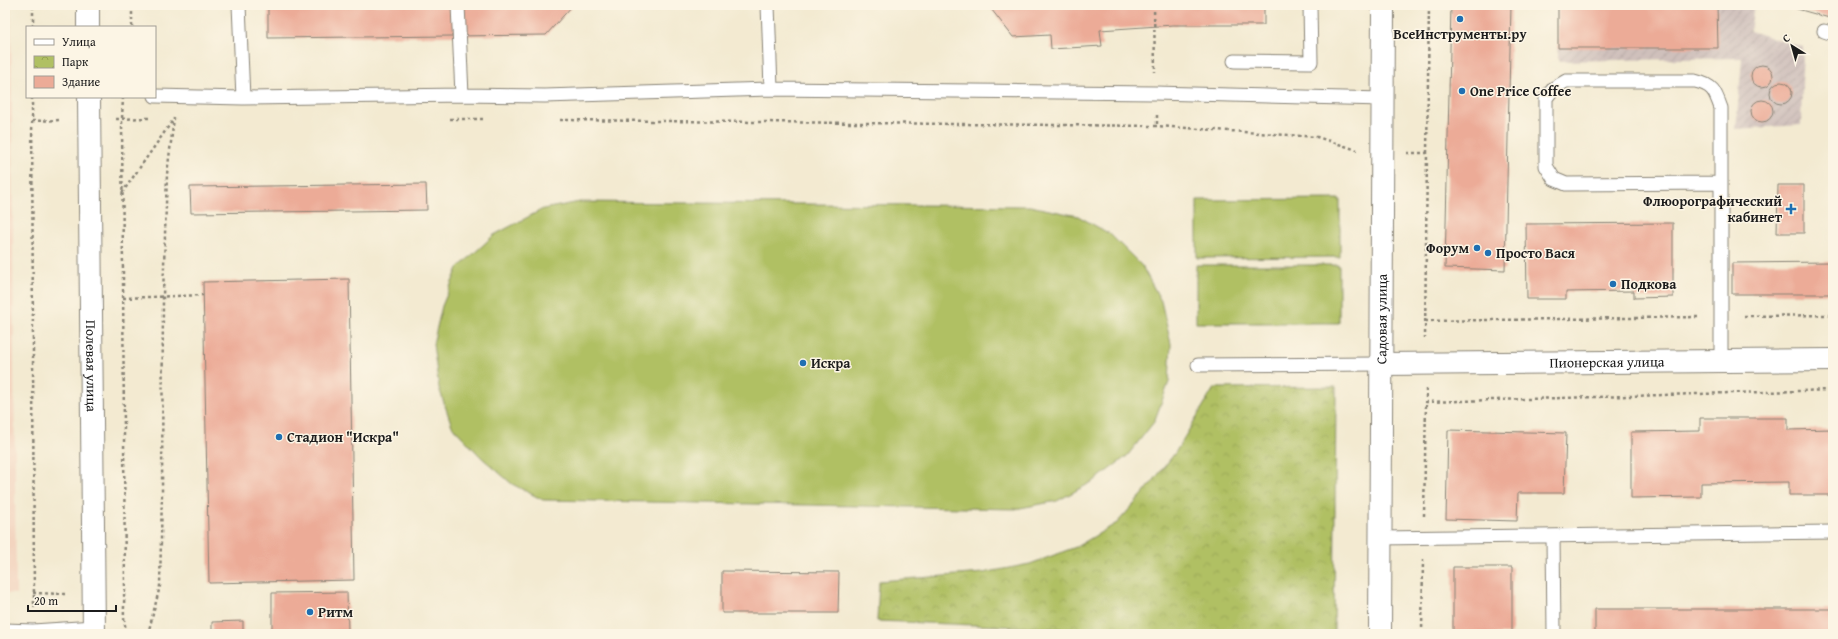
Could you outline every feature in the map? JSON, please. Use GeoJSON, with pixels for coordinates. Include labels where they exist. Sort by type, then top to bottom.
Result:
{"type":"FeatureCollection","features":[{"type":"Feature","properties":{"kind":"street"},"geometry":{"type":"LineString","coordinates":[[88,5],[88,26]]}},
{"type":"Feature","properties":{"kind":"street","name":"Садовая улица"},"geometry":{"type":"LineString","coordinates":[[1380,634],[1380,364],[1384,5]]}},
{"type":"Feature","properties":{"kind":"street","name":"Полевая улица"},"geometry":{"type":"LineString","coordinates":[[89,98],[94,630]]}},
{"type":"Feature","properties":{"kind":"street","name":"Пионерская улица"},"geometry":{"type":"LineString","coordinates":[[1380,364],[1833,360]]}},
{"type":"Feature","properties":{"kind":"lane"},"geometry":{"type":"LineString","coordinates":[[239,5],[243,98]]}},
{"type":"Feature","properties":{"kind":"lane"},"geometry":{"type":"LineString","coordinates":[[458,5],[462,95]]}},
{"type":"Feature","properties":{"kind":"lane"},"geometry":{"type":"LineString","coordinates":[[768,5],[771,89]]}},
{"type":"Feature","properties":{"kind":"lane"},"geometry":{"type":"LineString","coordinates":[[1234,61],[1311,62],[1310,5]]}},
{"type":"Feature","properties":{"kind":"lane"},"geometry":{"type":"LineString","coordinates":[[1720,183],[1566,184],[1554,179],[1546,166],[1546,98],[1554,88],[1566,81],[1695,81],[1707,84],[1716,92],[1720,108],[1721,361]]}},
{"type":"Feature","properties":{"kind":"lane"},"geometry":{"type":"LineString","coordinates":[[156,96],[243,98],[462,95],[545,96],[771,89],[1155,93],[1383,99]]}},
{"type":"Feature","properties":{"kind":"lane"},"geometry":{"type":"LineString","coordinates":[[1198,365],[1380,364]]}},
{"type":"Feature","properties":{"kind":"lane"},"geometry":{"type":"LineString","coordinates":[[1380,538],[1833,532]]}},
{"type":"Feature","properties":{"kind":"lane"},"geometry":{"type":"LineString","coordinates":[[1553,536],[1554,634]]}},
{"type":"Feature","properties":{"kind":"lane"},"geometry":{"type":"LineString","coordinates":[[5,630],[94,630]]}},
{"type":"Feature","properties":{"kind":"path"},"geometry":{"type":"LineString","coordinates":[[33,5],[33,26]]}},
{"type":"Feature","properties":{"kind":"path"},"geometry":{"type":"LineString","coordinates":[[132,5],[132,26]]}},
{"type":"Feature","properties":{"kind":"path"},"geometry":{"type":"LineString","coordinates":[[1154,5],[1154,26]]}},
{"type":"Feature","properties":{"kind":"path"},"geometry":{"type":"LineString","coordinates":[[1427,153],[1429,5]]}},
{"type":"Feature","properties":{"kind":"path"},"geometry":{"type":"LineString","coordinates":[[148,634],[160,586],[163,296],[167,174],[174,118],[180,96]]}},
{"type":"Feature","properties":{"kind":"path"},"geometry":{"type":"LineString","coordinates":[[32,98],[34,611]]}},
{"type":"Feature","properties":{"kind":"path"},"geometry":{"type":"LineString","coordinates":[[123,98],[122,193],[125,621],[129,634]]}},
{"type":"Feature","properties":{"kind":"path"},"geometry":{"type":"LineString","coordinates":[[116,119],[152,118]]}},
{"type":"Feature","properties":{"kind":"path"},"geometry":{"type":"LineString","coordinates":[[167,118],[182,118]]}},
{"type":"Feature","properties":{"kind":"path"},"geometry":{"type":"LineString","coordinates":[[122,193],[174,118]]}},
{"type":"Feature","properties":{"kind":"path"},"geometry":{"type":"LineString","coordinates":[[449,119],[489,119]]}},
{"type":"Feature","properties":{"kind":"path"},"geometry":{"type":"LineString","coordinates":[[32,121],[61,120]]}},
{"type":"Feature","properties":{"kind":"path"},"geometry":{"type":"LineString","coordinates":[[560,120],[1158,126],[1317,137],[1366,153],[1383,153]]}},
{"type":"Feature","properties":{"kind":"path"},"geometry":{"type":"LineString","coordinates":[[123,298],[204,294]]}},
{"type":"Feature","properties":{"kind":"path"},"geometry":{"type":"LineString","coordinates":[[1425,321],[1833,315]]}},
{"type":"Feature","properties":{"kind":"path"},"geometry":{"type":"LineString","coordinates":[[33,593],[65,594]]}},
{"type":"Feature","properties":{"kind":"path"},"geometry":{"type":"LineString","coordinates":[[120,594],[125,594]]}},
{"type":"Feature","properties":{"kind":"shaded area"},"geometry":{"type":"Polygon","coordinates":[[[5,5],[11,5],[16,594],[5,593],[5,5]]]}},
{"type":"Feature","properties":{"kind":"shaded area"},"geometry":{"type":"Polygon","coordinates":[[[1558,5],[1754,5],[1750,31],[1803,47],[1801,125],[1736,129],[1742,58],[1558,61],[1558,5]]]}},
{"type":"Feature","properties":{"kind":"green space"},"geometry":{"type":"Polygon","coordinates":[[[1340,199],[1340,257],[1197,258],[1197,200],[1340,199]]]}},
{"type":"Feature","properties":{"kind":"green space","name":"Искра"},"geometry":{"type":"Polygon","coordinates":[[[580,202],[1030,206],[1078,216],[1110,234],[1142,266],[1161,301],[1171,344],[1169,382],[1154,422],[1127,456],[1094,481],[1057,501],[1015,509],[543,500],[512,484],[481,457],[452,426],[439,388],[433,344],[442,306],[458,268],[494,235],[543,209],[580,202]]]}},
{"type":"Feature","properties":{"kind":"green space"},"geometry":{"type":"Polygon","coordinates":[[[1196,265],[1339,265],[1339,323],[1196,323],[1196,265]]]}},
{"type":"Feature","properties":{"kind":"green space"},"geometry":{"type":"Polygon","coordinates":[[[1336,387],[1334,634],[1190,634],[877,621],[879,581],[983,573],[1030,564],[1076,547],[1117,523],[1144,493],[1175,453],[1214,388],[1336,387]]]}},
{"type":"Feature","properties":{"kind":"building"},"geometry":{"type":"Polygon","coordinates":[[[268,5],[573,5],[546,35],[268,38],[268,5]]]}},
{"type":"Feature","properties":{"kind":"building"},"geometry":{"type":"Polygon","coordinates":[[[988,5],[1264,5],[1264,25],[1173,25],[1100,30],[1102,46],[1051,49],[1050,35],[1013,37],[988,5]]]}},
{"type":"Feature","properties":{"kind":"building"},"geometry":{"type":"Polygon","coordinates":[[[1451,5],[1511,5],[1505,270],[1445,268],[1451,5]]]}},
{"type":"Feature","properties":{"kind":"building"},"geometry":{"type":"Polygon","coordinates":[[[1558,5],[1717,5],[1718,48],[1558,48],[1558,5]]]}},
{"type":"Feature","properties":{"kind":"building"},"geometry":{"type":"Polygon","coordinates":[[[1783,5],[1833,5],[1833,19],[1783,5]]]}},
{"type":"Feature","properties":{"kind":"building"},"geometry":{"type":"Polygon","coordinates":[[[1762,65],[1770,68],[1773,76],[1770,84],[1762,87],[1754,84],[1751,76],[1754,68],[1762,65]]]}},
{"type":"Feature","properties":{"kind":"building"},"geometry":{"type":"Polygon","coordinates":[[[1781,82],[1789,85],[1792,93],[1789,101],[1781,104],[1773,101],[1770,93],[1773,85],[1781,82]]]}},
{"type":"Feature","properties":{"kind":"building"},"geometry":{"type":"Polygon","coordinates":[[[1762,100],[1770,103],[1773,111],[1770,119],[1762,122],[1754,119],[1751,111],[1754,103],[1762,100]]]}},
{"type":"Feature","properties":{"kind":"building"},"geometry":{"type":"Polygon","coordinates":[[[426,184],[427,210],[191,213],[190,187],[426,184]]]}},
{"type":"Feature","properties":{"kind":"building","name":"Флюорографический кабинет"},"geometry":{"type":"Polygon","coordinates":[[[1778,185],[1804,185],[1804,233],[1777,233],[1778,185]]]}},
{"type":"Feature","properties":{"kind":"building"},"geometry":{"type":"Polygon","coordinates":[[[1673,223],[1673,297],[1634,298],[1634,291],[1566,292],[1566,299],[1527,299],[1526,224],[1673,223]]]}},
{"type":"Feature","properties":{"kind":"building"},"geometry":{"type":"Polygon","coordinates":[[[1833,262],[1833,294],[1732,294],[1732,263],[1833,262]]]}},
{"type":"Feature","properties":{"kind":"building","name":"Стадион \"Искра\""},"geometry":{"type":"Polygon","coordinates":[[[349,279],[354,580],[209,583],[203,282],[349,279]]]}},
{"type":"Feature","properties":{"kind":"building"},"geometry":{"type":"Polygon","coordinates":[[[1700,418],[1788,418],[1788,430],[1833,429],[1833,495],[1789,495],[1789,482],[1701,483],[1701,497],[1631,498],[1631,432],[1700,431],[1700,418]]]}},
{"type":"Feature","properties":{"kind":"building"},"geometry":{"type":"Polygon","coordinates":[[[1448,430],[1566,433],[1564,493],[1518,493],[1517,521],[1446,519],[1448,430]]]}},
{"type":"Feature","properties":{"kind":"building"},"geometry":{"type":"Polygon","coordinates":[[[1453,567],[1512,567],[1512,634],[1453,634],[1453,567]]]}},
{"type":"Feature","properties":{"kind":"building"},"geometry":{"type":"Polygon","coordinates":[[[722,571],[839,572],[838,613],[722,613],[722,571]]]}},
{"type":"Feature","properties":{"kind":"building","name":"Ритм"},"geometry":{"type":"Polygon","coordinates":[[[347,592],[348,632],[272,633],[272,593],[347,592]]]}},
{"type":"Feature","properties":{"kind":"building"},"geometry":{"type":"Polygon","coordinates":[[[1595,609],[1833,609],[1833,634],[1595,634],[1595,609]]]}},
{"type":"Feature","properties":{"kind":"building"},"geometry":{"type":"Polygon","coordinates":[[[243,621],[243,634],[212,634],[212,622],[243,621]]]}},
{"type":"Feature","properties":{"kind":"place","name":"ВсеИнструменты.ру"},"geometry":{"type":"Point","coordinates":[1460,19]}},
{"type":"Feature","properties":{"kind":"place","name":"One Price Coffee"},"geometry":{"type":"Point","coordinates":[1462,91]}},
{"type":"Feature","properties":{"kind":"place","name":"Флюорографический кабинет"},"geometry":{"type":"Point","coordinates":[1791,209]}},
{"type":"Feature","properties":{"kind":"place","name":"Форум"},"geometry":{"type":"Point","coordinates":[1477,248]}},
{"type":"Feature","properties":{"kind":"place","name":"Просто Вася"},"geometry":{"type":"Point","coordinates":[1488,253]}},
{"type":"Feature","properties":{"kind":"place","name":"Подкова"},"geometry":{"type":"Point","coordinates":[1613,284]}},
{"type":"Feature","properties":{"kind":"place","name":"Искра"},"geometry":{"type":"Point","coordinates":[803,363]}},
{"type":"Feature","properties":{"kind":"place","name":"Стадион \"Искра\""},"geometry":{"type":"Point","coordinates":[279,437]}},
{"type":"Feature","properties":{"kind":"place","name":"Ритм"},"geometry":{"type":"Point","coordinates":[310,612]}}]}
